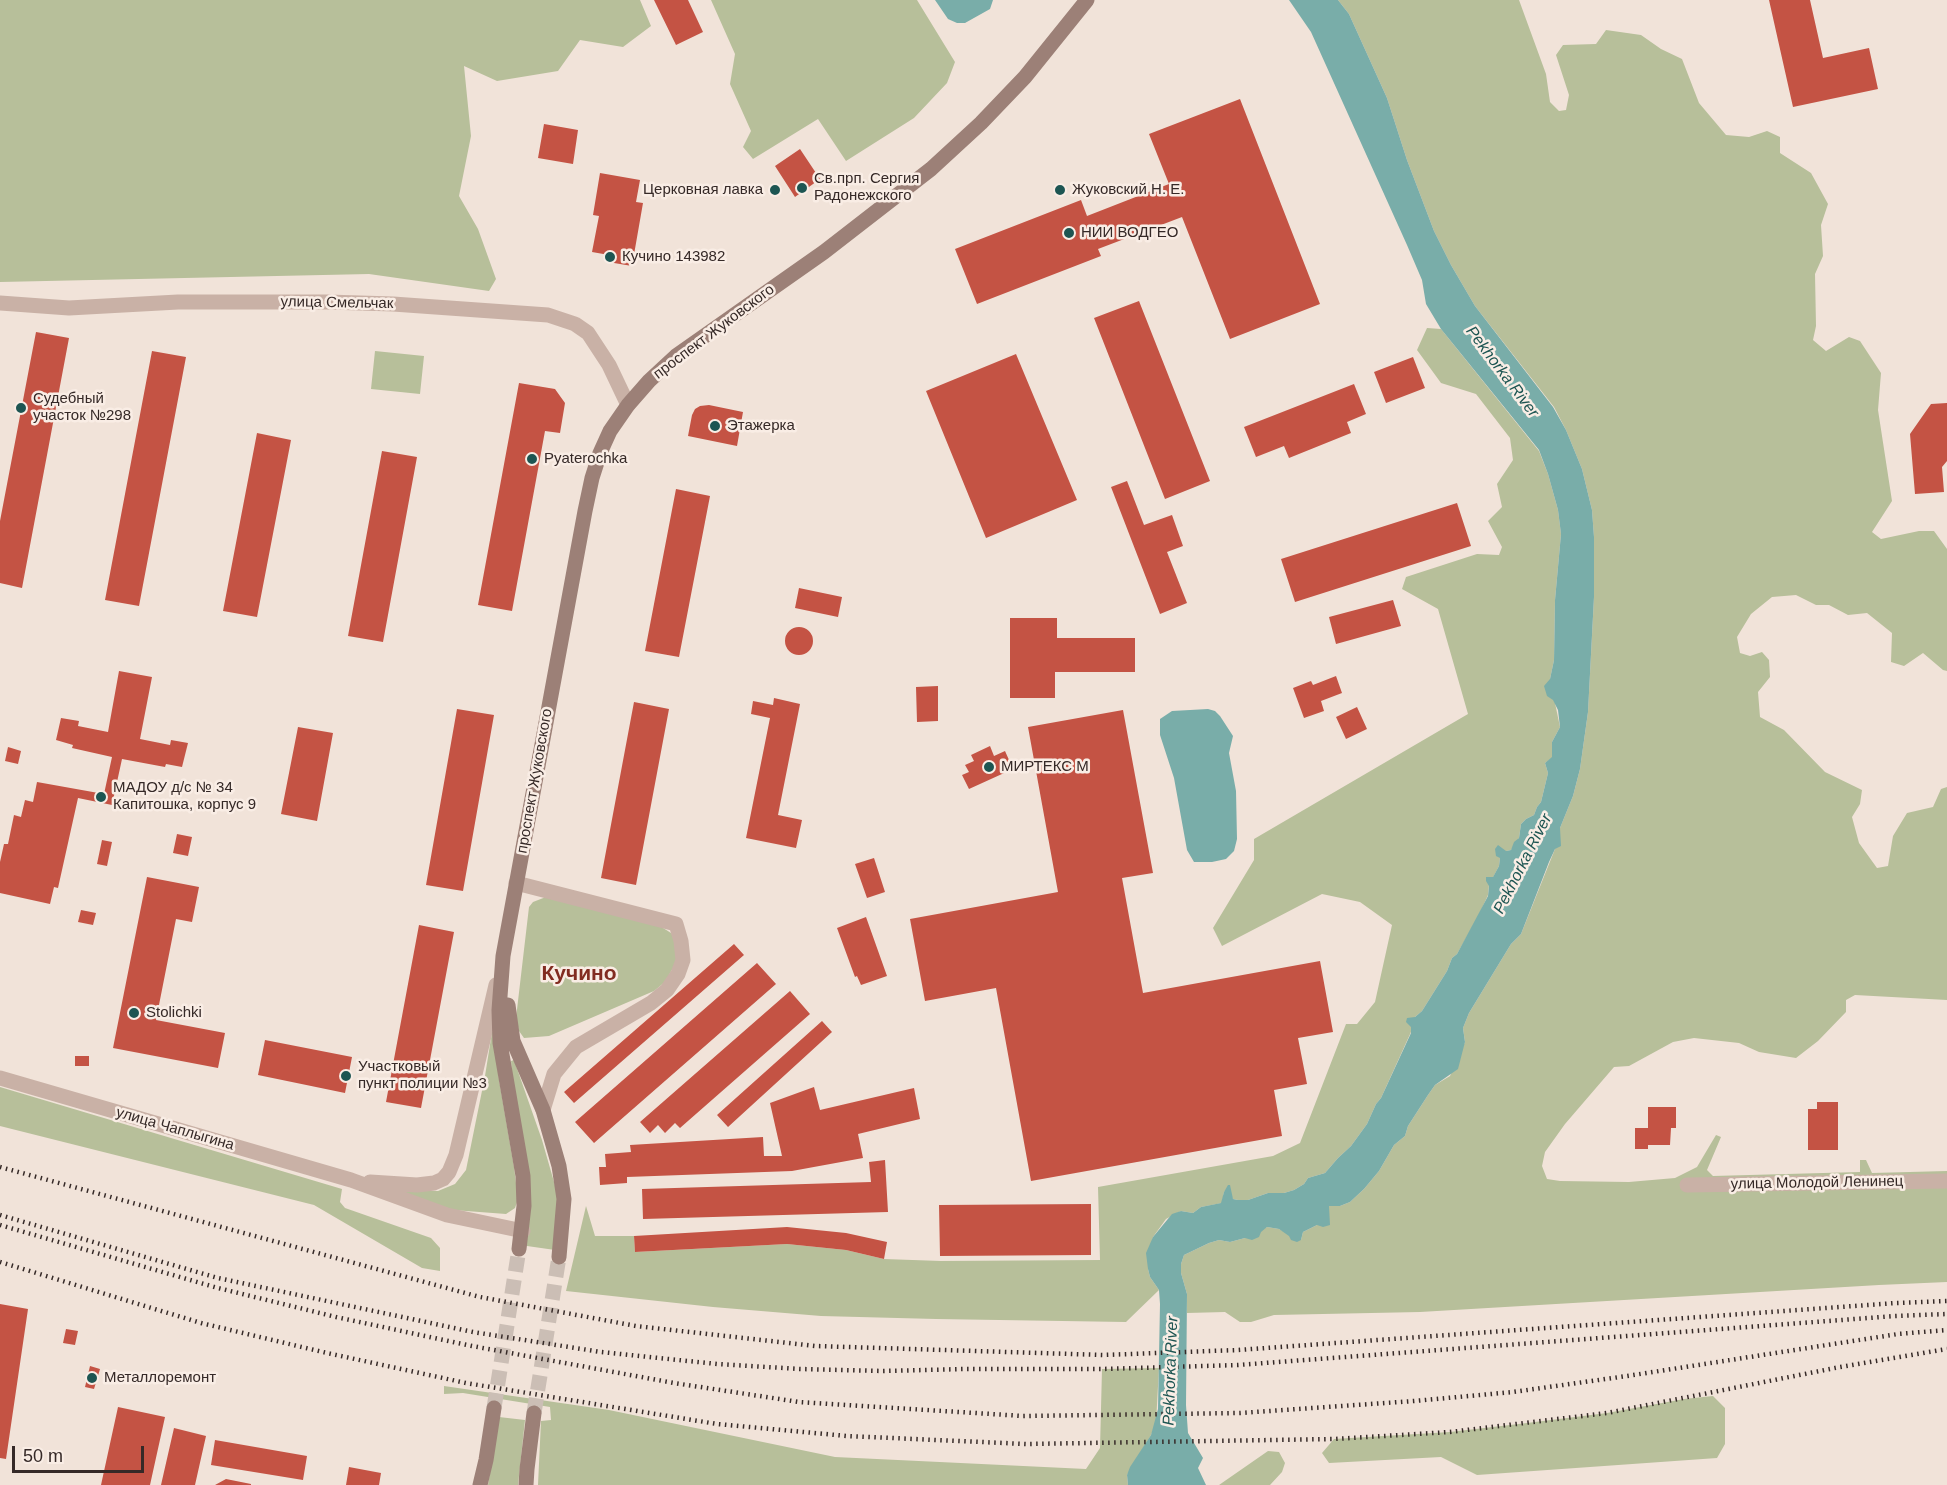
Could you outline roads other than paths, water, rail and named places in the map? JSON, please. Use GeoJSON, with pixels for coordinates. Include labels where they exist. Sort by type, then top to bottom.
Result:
{"type":"FeatureCollection","features":[{"type":"Feature","properties":{"kind":"main road","name":"проспект Жуковского"},"geometry":{"type":"LineString","coordinates":[[519,1249],[523,1231],[524,1206],[522,1167],[500,1043],[499,1010],[503,956],[592,478],[610,431],[649,381],[676,356],[824,252],[931,169],[981,123],[1025,77],[1087,0]]}},
{"type":"Feature","properties":{"kind":"main road","name":"проспект Жуковского"},"geometry":{"type":"LineString","coordinates":[[510,921],[508,1002],[510,1028],[513,1041],[543,1110],[559,1166],[564,1199],[559,1257]]}},
{"type":"Feature","properties":{"kind":"main road"},"geometry":{"type":"LineString","coordinates":[[480,1485],[494,1408]]}},
{"type":"Feature","properties":{"kind":"main road"},"geometry":{"type":"LineString","coordinates":[[526,1485],[534,1413]]}},
{"type":"Feature","properties":{"kind":"street","name":"улица Смельчак"},"geometry":{"type":"LineString","coordinates":[[0,303],[69,309],[178,302],[327,302],[393,304],[548,315],[574,324],[588,333],[609,365],[628,405]]}},
{"type":"Feature","properties":{"kind":"street"},"geometry":{"type":"LineString","coordinates":[[516,883],[676,924],[681,941],[683,960],[678,974],[667,990],[651,1003],[576,1047],[554,1074],[543,1110]]}},
{"type":"Feature","properties":{"kind":"street","name":"улица Чаплыгина"},"geometry":{"type":"LineString","coordinates":[[351,1180],[417,1185],[434,1183],[443,1179],[449,1172],[456,1155],[503,956]]}},
{"type":"Feature","properties":{"kind":"street","name":"улица Чаплыгина"},"geometry":{"type":"LineString","coordinates":[[0,1078],[351,1180],[447,1215],[523,1231]]}},
{"type":"Feature","properties":{"kind":"street","name":"улица Молодой Ленинец"},"geometry":{"type":"LineString","coordinates":[[1687,1185],[1947,1181]]}},
{"type":"Feature","properties":{"kind":"water"},"geometry":{"type":"Polygon","coordinates":[[[935,0],[993,0],[990,9],[965,23],[957,23],[948,19],[935,0]]]}},
{"type":"Feature","properties":{"kind":"water","name":"Pekhorka River"},"geometry":{"type":"Polygon","coordinates":[[[1289,0],[1338,0],[1349,14],[1387,98],[1407,160],[1434,231],[1451,265],[1475,306],[1553,407],[1566,430],[1582,469],[1592,510],[1594,597],[1588,712],[1580,769],[1573,796],[1560,828],[1561,846],[1555,849],[1549,862],[1521,934],[1511,944],[1469,1013],[1463,1028],[1465,1042],[1458,1069],[1435,1085],[1408,1126],[1405,1136],[1394,1145],[1379,1171],[1364,1189],[1350,1202],[1340,1206],[1329,1206],[1330,1225],[1323,1227],[1317,1225],[1303,1232],[1301,1240],[1297,1242],[1291,1240],[1279,1229],[1267,1227],[1259,1237],[1252,1240],[1245,1238],[1230,1242],[1219,1240],[1184,1255],[1181,1273],[1187,1294],[1188,1433],[1203,1458],[1198,1468],[1206,1485],[1128,1485],[1127,1475],[1130,1467],[1151,1435],[1158,1409],[1159,1290],[1150,1277],[1146,1253],[1153,1237],[1172,1214],[1181,1211],[1193,1213],[1201,1207],[1221,1203],[1228,1185],[1230,1185],[1233,1199],[1238,1200],[1294,1190],[1304,1184],[1308,1178],[1325,1173],[1351,1146],[1367,1124],[1381,1098],[1411,1033],[1411,1027],[1406,1022],[1407,1018],[1415,1017],[1422,1011],[1447,971],[1452,958],[1457,954],[1488,896],[1489,886],[1486,877],[1493,877],[1499,866],[1500,858],[1496,856],[1495,849],[1498,845],[1506,851],[1511,850],[1514,842],[1519,838],[1521,824],[1534,815],[1541,802],[1548,773],[1545,763],[1552,757],[1552,742],[1560,727],[1558,710],[1553,700],[1547,696],[1544,686],[1550,679],[1554,660],[1555,600],[1561,534],[1558,510],[1548,474],[1539,450],[1441,329],[1426,304],[1422,280],[1407,245],[1311,32],[1289,0]]]}},
{"type":"Feature","properties":{"kind":"water"},"geometry":{"type":"Polygon","coordinates":[[[1208,709],[1220,716],[1233,736],[1229,753],[1236,791],[1237,839],[1234,851],[1226,859],[1194,862],[1187,850],[1174,778],[1160,735],[1160,719],[1172,711],[1208,709]]]}},
{"type":"Feature","properties":{"kind":"tunnel"},"geometry":{"type":"LineString","coordinates":[[494,1408],[519,1249]]}},
{"type":"Feature","properties":{"kind":"tunnel"},"geometry":{"type":"LineString","coordinates":[[534,1413],[559,1257]]}},
{"type":"Feature","properties":{"kind":"railway"},"geometry":{"type":"LineString","coordinates":[[0,1167],[480,1297],[636,1326],[815,1346],[1103,1355],[1238,1350],[1947,1301]]}},
{"type":"Feature","properties":{"kind":"railway"},"geometry":{"type":"LineString","coordinates":[[0,1215],[218,1278],[473,1332],[601,1352],[717,1364],[800,1369],[883,1371],[1238,1365],[1947,1314]]}},
{"type":"Feature","properties":{"kind":"railway"},"geometry":{"type":"LineString","coordinates":[[0,1225],[218,1288],[336,1317],[472,1346],[674,1383],[799,1402],[1023,1416],[1240,1413],[1513,1392],[1898,1334],[1947,1330]]}},
{"type":"Feature","properties":{"kind":"railway"},"geometry":{"type":"LineString","coordinates":[[0,1262],[201,1323],[466,1383],[717,1424],[847,1436],[1026,1444],[1334,1439],[1450,1432],[1607,1413],[1840,1367],[1947,1349]]}},
{"type":"Feature","properties":{"kind":"place","name":"Св.прп. Сергия Радонежского"},"geometry":{"type":"Point","coordinates":[802,188]}},
{"type":"Feature","properties":{"kind":"place","name":"Церковная лавка"},"geometry":{"type":"Point","coordinates":[775,190]}},
{"type":"Feature","properties":{"kind":"place","name":"Жуковский Н. Е."},"geometry":{"type":"Point","coordinates":[1060,190]}},
{"type":"Feature","properties":{"kind":"place","name":"НИИ ВОДГЕО"},"geometry":{"type":"Point","coordinates":[1069,233]}},
{"type":"Feature","properties":{"kind":"place","name":"Кучино 143982"},"geometry":{"type":"Point","coordinates":[610,257]}},
{"type":"Feature","properties":{"kind":"place","name":"Судебный участок №298"},"geometry":{"type":"Point","coordinates":[21,408]}},
{"type":"Feature","properties":{"kind":"place","name":"Этажерка"},"geometry":{"type":"Point","coordinates":[715,426]}},
{"type":"Feature","properties":{"kind":"place","name":"Pyaterochka"},"geometry":{"type":"Point","coordinates":[532,459]}},
{"type":"Feature","properties":{"kind":"place","name":"МИРТЕКС М"},"geometry":{"type":"Point","coordinates":[989,767]}},
{"type":"Feature","properties":{"kind":"place","name":"МАДОУ д/с № 34 Капитошка, корпус 9"},"geometry":{"type":"Point","coordinates":[101,797]}},
{"type":"Feature","properties":{"kind":"place","name":"Stolichki"},"geometry":{"type":"Point","coordinates":[134,1013]}},
{"type":"Feature","properties":{"kind":"place","name":"Участковый пункт полиции №3"},"geometry":{"type":"Point","coordinates":[346,1076]}},
{"type":"Feature","properties":{"kind":"place","name":"Металлоремонт"},"geometry":{"type":"Point","coordinates":[92,1378]}},
{"type":"Feature","properties":{"kind":"district","name":"Кучино"},"geometry":{"type":"Point","coordinates":[579,974]}}]}
